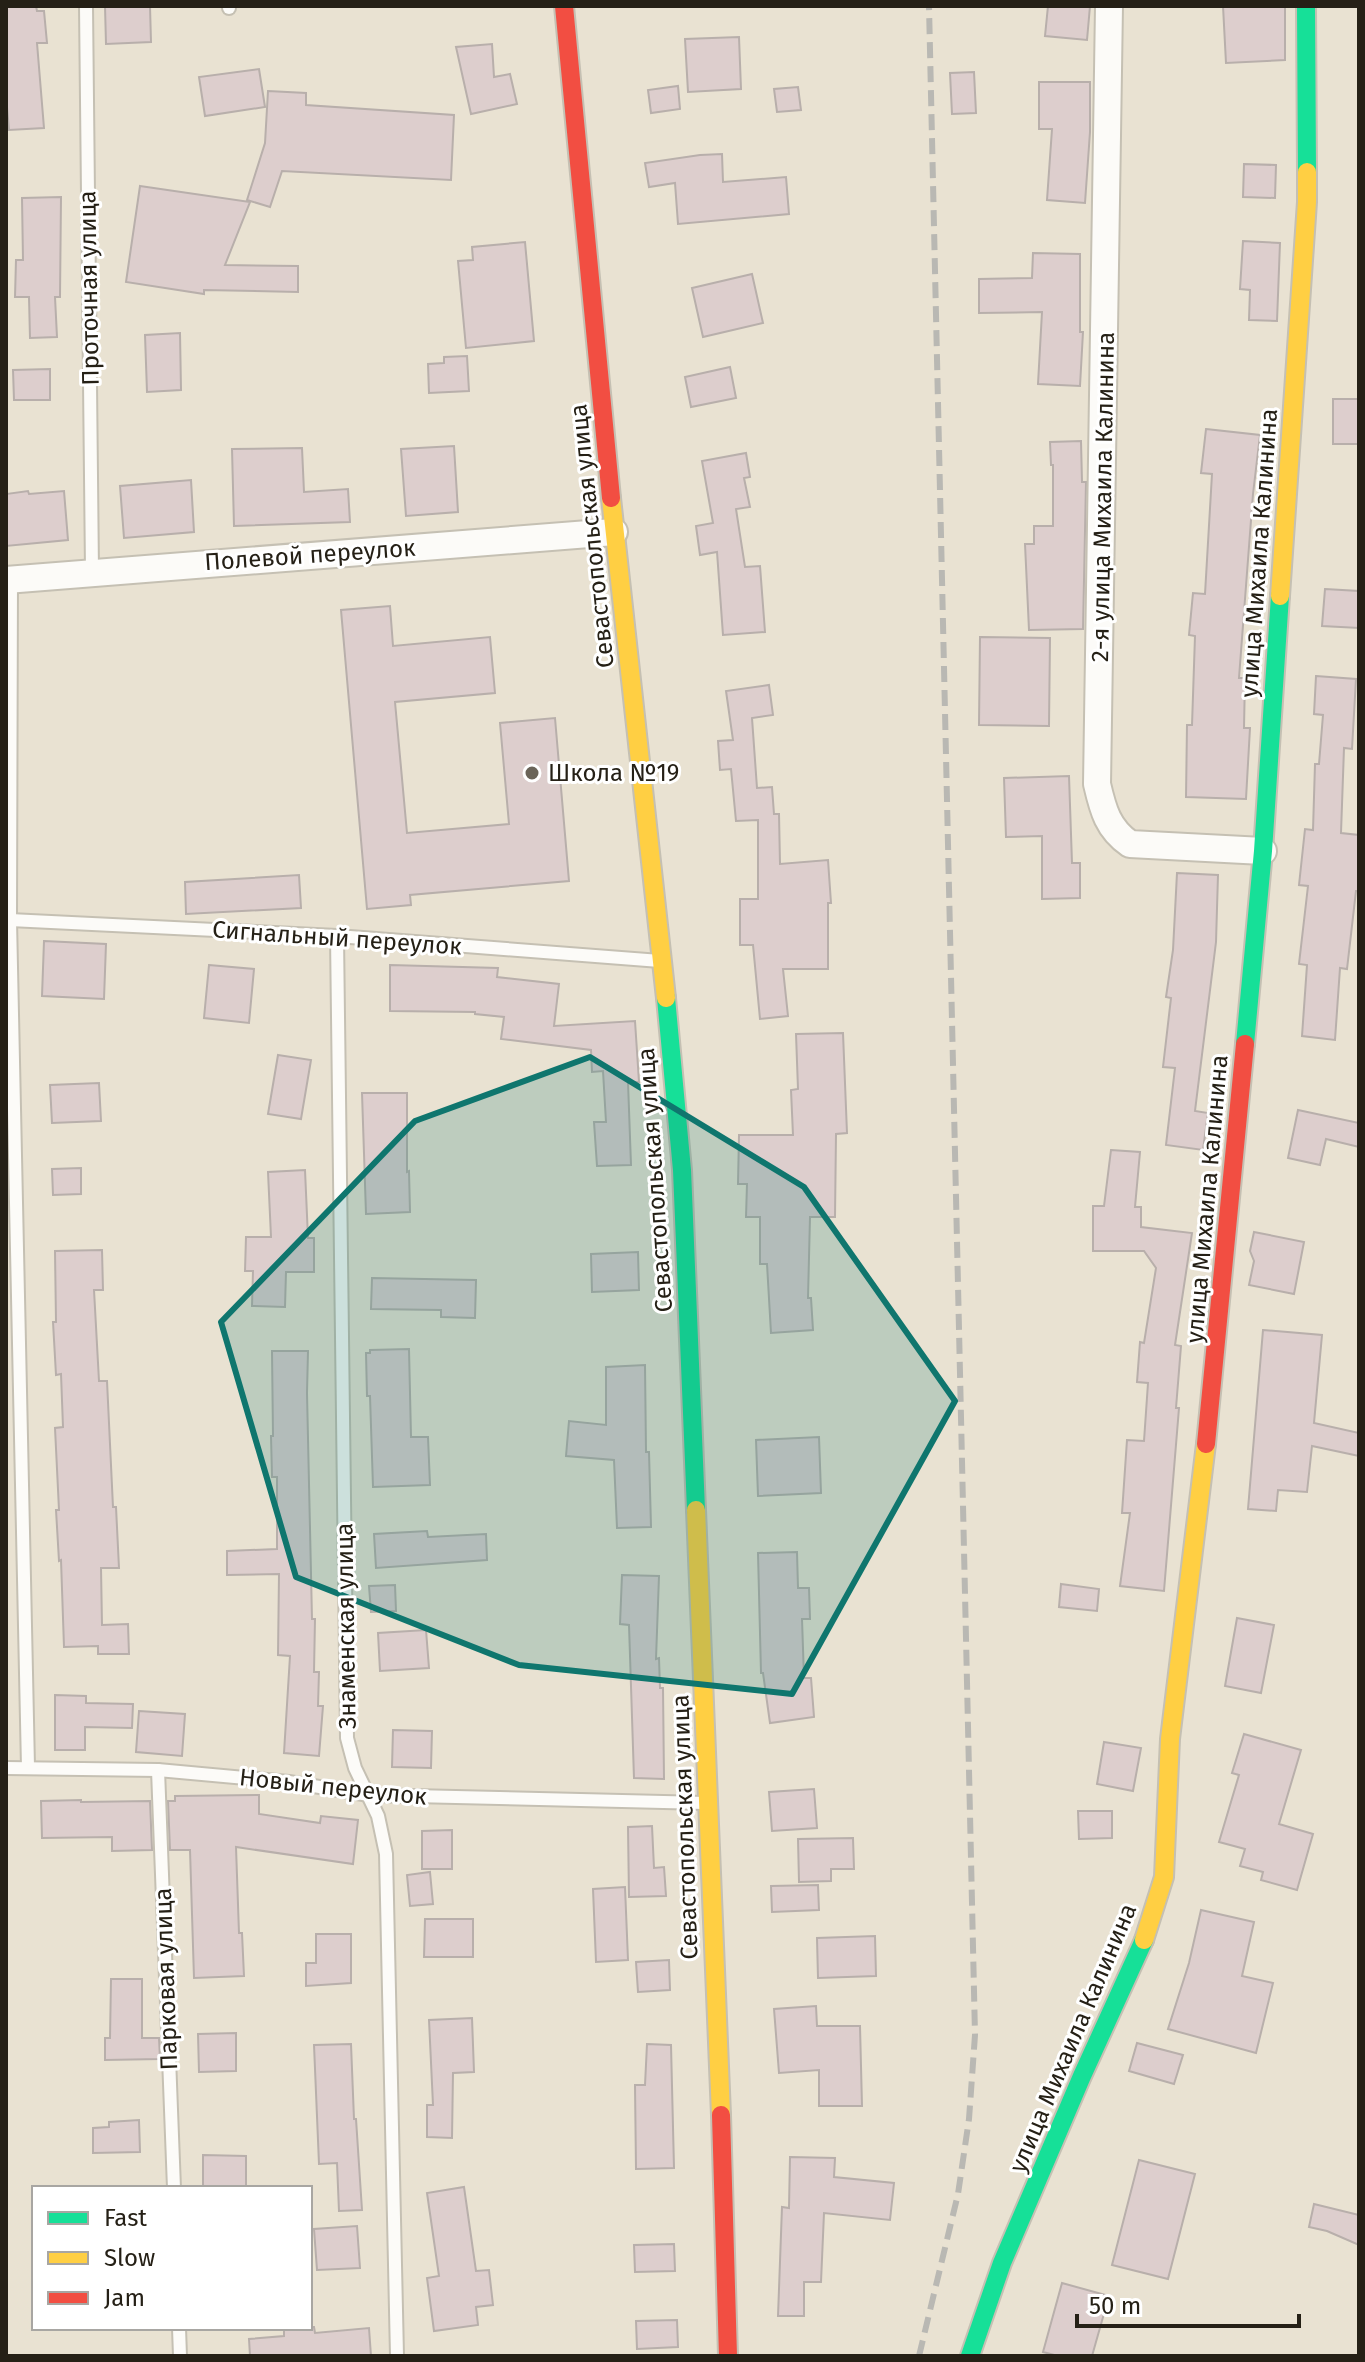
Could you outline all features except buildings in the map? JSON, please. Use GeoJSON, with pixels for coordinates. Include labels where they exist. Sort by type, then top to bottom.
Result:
{"type":"FeatureCollection","features":[{"type":"Feature","properties":{"kind":"street","name":"Севастопольская улица"},"geometry":{"type":"LineString","coordinates":[[564,6],[614,532],[663,961],[682,1170],[728,2356]]}},
{"type":"Feature","properties":{"kind":"street","name":"2-я улица Михаила Калинина"},"geometry":{"type":"LineString","coordinates":[[1109,6],[1097,784],[1108,821],[1118,835],[1130,844],[1263,851]]}},
{"type":"Feature","properties":{"kind":"street","name":"улица Михаила Калинина"},"geometry":{"type":"LineString","coordinates":[[970,2356],[1002,2263],[1144,1941],[1164,1877],[1170,1739],[1215,1373],[1263,851],[1307,202],[1306,6]]}},
{"type":"Feature","properties":{"kind":"street","name":"Полевой переулок"},"geometry":{"type":"LineString","coordinates":[[8,580],[614,532]]}},
{"type":"Feature","properties":{"kind":"lane","name":"Проточная улица"},"geometry":{"type":"LineString","coordinates":[[86,6],[92,571]]}},
{"type":"Feature","properties":{"kind":"lane"},"geometry":{"type":"LineString","coordinates":[[8,580],[10,920],[28,1767]]}},
{"type":"Feature","properties":{"kind":"lane","name":"Сигнальный переулок"},"geometry":{"type":"LineString","coordinates":[[10,920],[337,936],[663,961]]}},
{"type":"Feature","properties":{"kind":"lane","name":"Знаменская улица"},"geometry":{"type":"LineString","coordinates":[[337,936],[347,1738],[355,1768],[384,1834],[386,1854],[397,2356]]}},
{"type":"Feature","properties":{"kind":"lane","name":"Новый переулок"},"geometry":{"type":"LineString","coordinates":[[6,1768],[158,1770],[289,1782],[369,1795],[708,1804]]}},
{"type":"Feature","properties":{"kind":"lane","name":"Парковая улица"},"geometry":{"type":"LineString","coordinates":[[158,1770],[174,2186]]}},
{"type":"Feature","properties":{"kind":"lane"},"geometry":{"type":"LineString","coordinates":[[179,2330],[180,2356]]}},
{"type":"Feature","properties":{"kind":"highlighted area"},"geometry":{"type":"Polygon","coordinates":[[[590,1057],[804,1187],[955,1401],[792,1694],[519,1665],[296,1577],[221,1322],[415,1121],[590,1057]]]}},
{"type":"Feature","properties":{"kind":"railway"},"geometry":{"type":"LineString","coordinates":[[919,2356],[958,2194],[969,2119],[975,2035],[929,6]]}},
{"type":"Feature","properties":{"kind":"traffic: fast"},"geometry":{"type":"LineString","coordinates":[[1306,6],[1307,172]]}},
{"type":"Feature","properties":{"kind":"traffic: fast"},"geometry":{"type":"LineString","coordinates":[[1245,1044],[1263,851],[1280,596]]}},
{"type":"Feature","properties":{"kind":"traffic: fast"},"geometry":{"type":"LineString","coordinates":[[666,998],[682,1170],[696,1510]]}},
{"type":"Feature","properties":{"kind":"traffic: fast"},"geometry":{"type":"LineString","coordinates":[[970,2356],[1002,2263],[1144,1940]]}},
{"type":"Feature","properties":{"kind":"traffic: slow"},"geometry":{"type":"LineString","coordinates":[[1280,596],[1307,172]]}},
{"type":"Feature","properties":{"kind":"traffic: slow"},"geometry":{"type":"LineString","coordinates":[[611,498],[666,998]]}},
{"type":"Feature","properties":{"kind":"traffic: slow"},"geometry":{"type":"LineString","coordinates":[[1144,1940],[1164,1877],[1170,1739],[1206,1444]]}},
{"type":"Feature","properties":{"kind":"traffic: slow"},"geometry":{"type":"LineString","coordinates":[[696,1510],[721,2115]]}},
{"type":"Feature","properties":{"kind":"traffic: jam"},"geometry":{"type":"LineString","coordinates":[[564,6],[611,498]]}},
{"type":"Feature","properties":{"kind":"traffic: jam"},"geometry":{"type":"LineString","coordinates":[[1206,1444],[1245,1044]]}},
{"type":"Feature","properties":{"kind":"traffic: jam"},"geometry":{"type":"LineString","coordinates":[[721,2115],[728,2356]]}},
{"type":"Feature","properties":{"kind":"place","name":"Школа №19"},"geometry":{"type":"Point","coordinates":[532,773]}}]}
